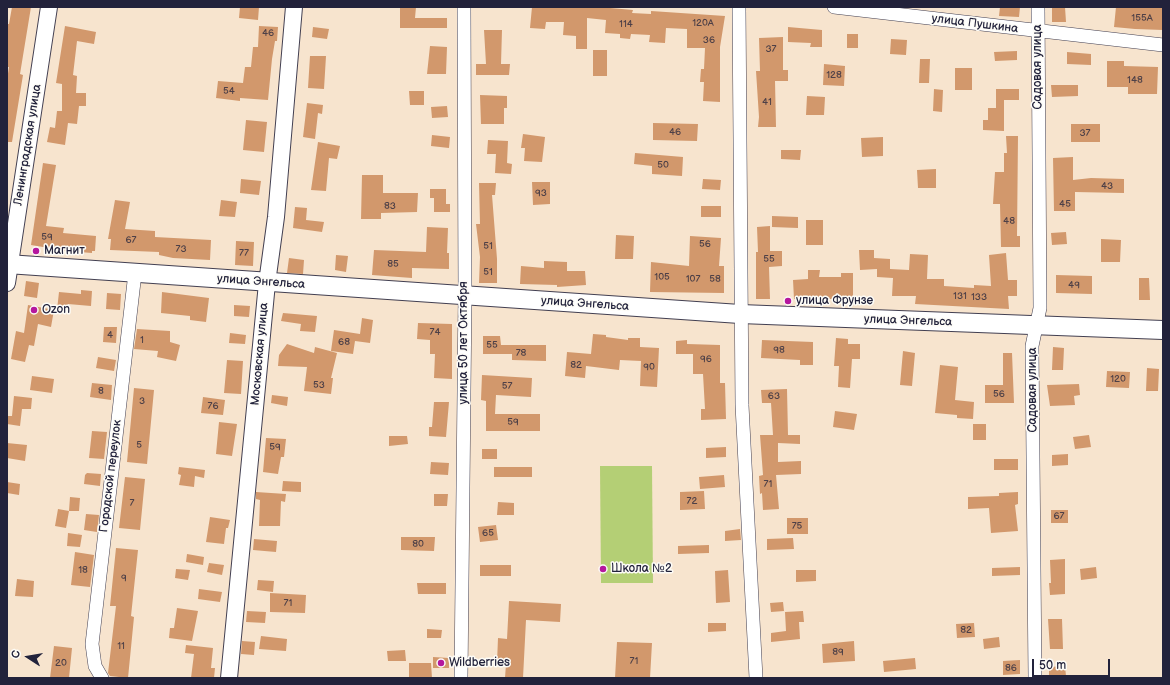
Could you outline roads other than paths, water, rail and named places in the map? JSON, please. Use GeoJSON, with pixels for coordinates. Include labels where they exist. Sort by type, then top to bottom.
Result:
{"type":"FeatureCollection","features":[{"type":"Feature","properties":{"kind":"main road","name":"улица Энгельса"},"geometry":{"type":"LineString","coordinates":[[9,264],[267,283],[740,314],[1163,330]]}},
{"type":"Feature","properties":{"kind":"street","name":"Ленинградская улица"},"geometry":{"type":"LineString","coordinates":[[7,283],[50,7]]}},
{"type":"Feature","properties":{"kind":"street","name":"Московская улица"},"geometry":{"type":"LineString","coordinates":[[229,678],[267,283],[276,218],[294,7]]}},
{"type":"Feature","properties":{"kind":"street","name":"улица 50 лет Октября"},"geometry":{"type":"LineString","coordinates":[[461,678],[464,296],[464,7]]}},
{"type":"Feature","properties":{"kind":"street"},"geometry":{"type":"LineString","coordinates":[[739,7],[740,314],[742,405],[756,678]]}},
{"type":"Feature","properties":{"kind":"street","name":"улица Пушкина"},"geometry":{"type":"LineString","coordinates":[[834,7],[1163,45]]}},
{"type":"Feature","properties":{"kind":"street","name":"Садовая улица"},"geometry":{"type":"LineString","coordinates":[[1035,678],[1032,346],[1040,308],[1038,7]]}},
{"type":"Feature","properties":{"kind":"street","name":"Городской переулок"},"geometry":{"type":"LineString","coordinates":[[102,678],[95,666],[92,644],[134,273]]}},
{"type":"Feature","properties":{"kind":"place","name":"Магнит"},"geometry":{"type":"Point","coordinates":[36,251]}},
{"type":"Feature","properties":{"kind":"place","name":"улица Фрунзе"},"geometry":{"type":"Point","coordinates":[788,301]}},
{"type":"Feature","properties":{"kind":"place","name":"Ozon"},"geometry":{"type":"Point","coordinates":[34,310]}},
{"type":"Feature","properties":{"kind":"place","name":"Школа №2"},"geometry":{"type":"Point","coordinates":[603,569]}},
{"type":"Feature","properties":{"kind":"place","name":"Wildberries"},"geometry":{"type":"Point","coordinates":[441,663]}}]}
